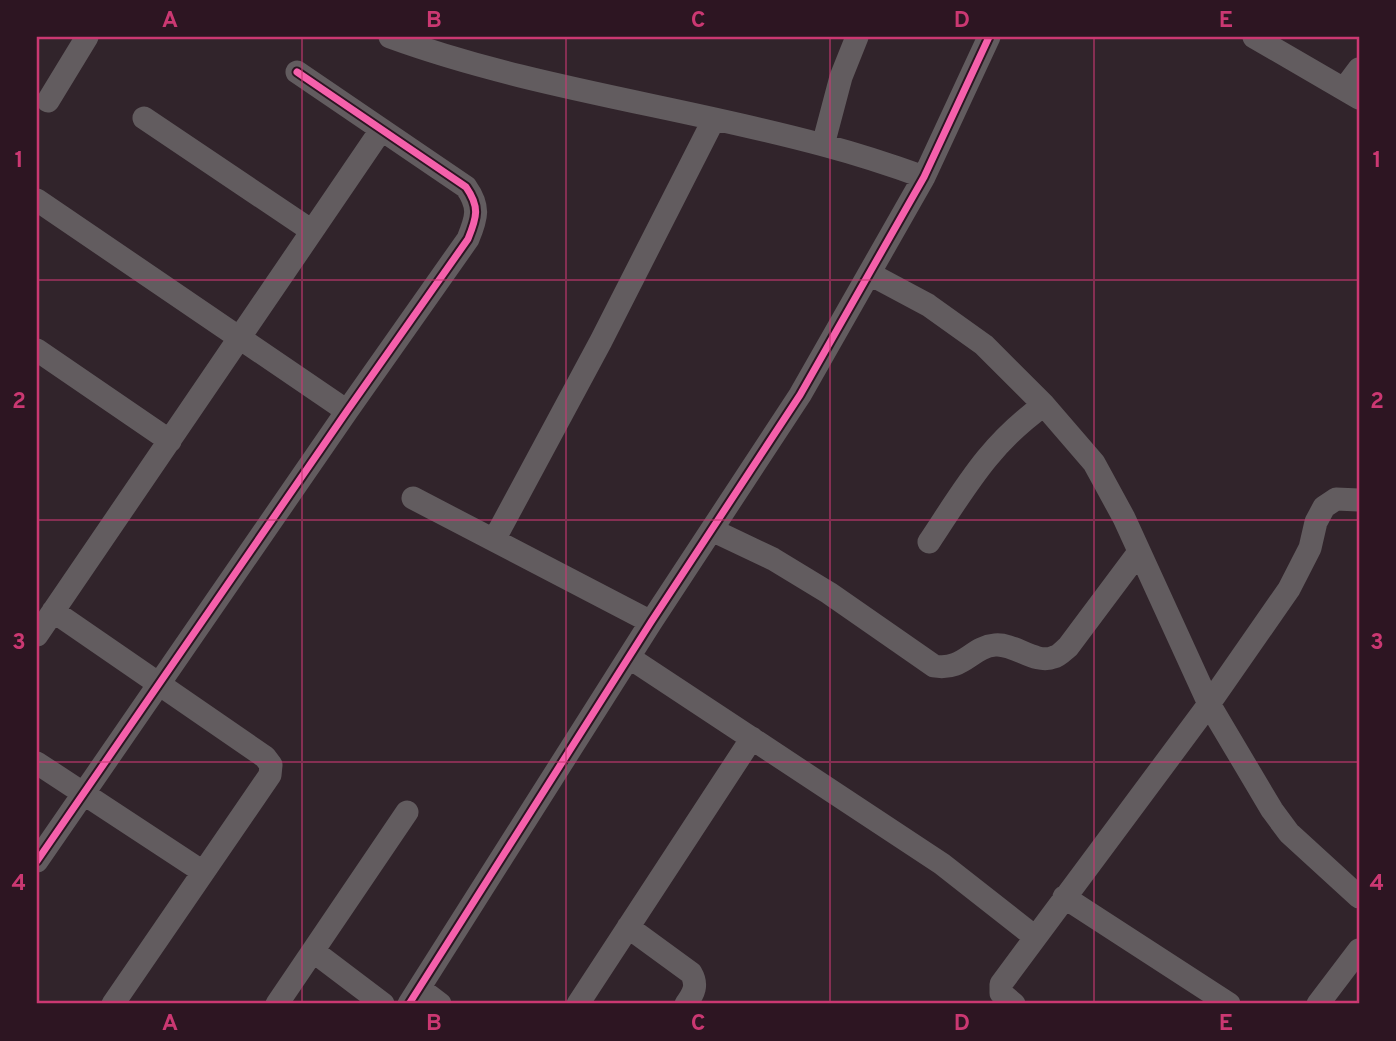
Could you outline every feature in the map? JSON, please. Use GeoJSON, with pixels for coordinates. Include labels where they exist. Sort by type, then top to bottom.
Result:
{"type":"FeatureCollection","features":[{"type":"Feature","properties":{"kind":"street"},"geometry":{"type":"LineString","coordinates":[[48,101],[87,37]]}},
{"type":"Feature","properties":{"kind":"street"},"geometry":{"type":"LineString","coordinates":[[390,37],[438,54],[529,78],[824,145],[924,177]]}},
{"type":"Feature","properties":{"kind":"street"},"geometry":{"type":"LineString","coordinates":[[824,145],[841,77],[857,37]]}},
{"type":"Feature","properties":{"kind":"street"},"geometry":{"type":"LineString","coordinates":[[440,1004],[414,996],[651,622],[800,395],[924,177],[989,37]]}},
{"type":"Feature","properties":{"kind":"street"},"geometry":{"type":"LineString","coordinates":[[1254,37],[1352,94],[1359,69]]}},
{"type":"Feature","properties":{"kind":"street"},"geometry":{"type":"LineString","coordinates":[[37,861],[468,239],[475,221],[475,201],[466,187],[297,72]]}},
{"type":"Feature","properties":{"kind":"street"},"geometry":{"type":"LineString","coordinates":[[144,117],[312,231]]}},
{"type":"Feature","properties":{"kind":"street"},"geometry":{"type":"LineString","coordinates":[[494,540],[601,341],[714,119]]}},
{"type":"Feature","properties":{"kind":"street"},"geometry":{"type":"LineString","coordinates":[[37,635],[382,130]]}},
{"type":"Feature","properties":{"kind":"street"},"geometry":{"type":"LineString","coordinates":[[37,200],[347,411]]}},
{"type":"Feature","properties":{"kind":"street"},"geometry":{"type":"LineString","coordinates":[[870,274],[928,305],[984,345],[1044,405],[1094,463],[1124,518],[1209,704],[1272,810],[1289,833],[1359,897]]}},
{"type":"Feature","properties":{"kind":"street"},"geometry":{"type":"LineString","coordinates":[[37,350],[170,441]]}},
{"type":"Feature","properties":{"kind":"street"},"geometry":{"type":"LineString","coordinates":[[929,542],[986,457],[1006,436],[1044,405]]}},
{"type":"Feature","properties":{"kind":"street"},"geometry":{"type":"LineString","coordinates":[[413,498],[651,622]]}},
{"type":"Feature","properties":{"kind":"street"},"geometry":{"type":"LineString","coordinates":[[1014,1004],[1001,993],[1001,984],[1209,704],[1301,570],[1316,522],[1324,507],[1336,499],[1359,500]]}},
{"type":"Feature","properties":{"kind":"street"},"geometry":{"type":"LineString","coordinates":[[712,530],[773,559],[828,593],[934,666],[947,668],[959,665],[993,645],[1007,646],[1040,658],[1054,658],[1068,647],[1139,552]]}},
{"type":"Feature","properties":{"kind":"street"},"geometry":{"type":"LineString","coordinates":[[53,611],[265,757],[271,765],[270,775],[113,1004]]}},
{"type":"Feature","properties":{"kind":"street"},"geometry":{"type":"LineString","coordinates":[[630,658],[942,864],[1035,937]]}},
{"type":"Feature","properties":{"kind":"street"},"geometry":{"type":"LineString","coordinates":[[578,1004],[752,738]]}},
{"type":"Feature","properties":{"kind":"street"},"geometry":{"type":"LineString","coordinates":[[37,763],[203,872]]}},
{"type":"Feature","properties":{"kind":"street"},"geometry":{"type":"LineString","coordinates":[[277,1004],[407,812]]}},
{"type":"Feature","properties":{"kind":"street"},"geometry":{"type":"LineString","coordinates":[[1064,897],[1229,1004]]}},
{"type":"Feature","properties":{"kind":"street"},"geometry":{"type":"LineString","coordinates":[[628,927],[691,972],[695,979],[694,994],[686,1004]]}},
{"type":"Feature","properties":{"kind":"street"},"geometry":{"type":"LineString","coordinates":[[1318,1004],[1359,950]]}},
{"type":"Feature","properties":{"kind":"street"},"geometry":{"type":"LineString","coordinates":[[313,951],[383,1004]]}},
{"type":"Feature","properties":{"kind":"cycle path"},"geometry":{"type":"LineString","coordinates":[[409,1004],[651,622],[800,395],[924,177],[989,37]]}},
{"type":"Feature","properties":{"kind":"cycle path"},"geometry":{"type":"LineString","coordinates":[[37,861],[468,239],[473,224],[475,206],[466,187],[297,72]]}}]}
